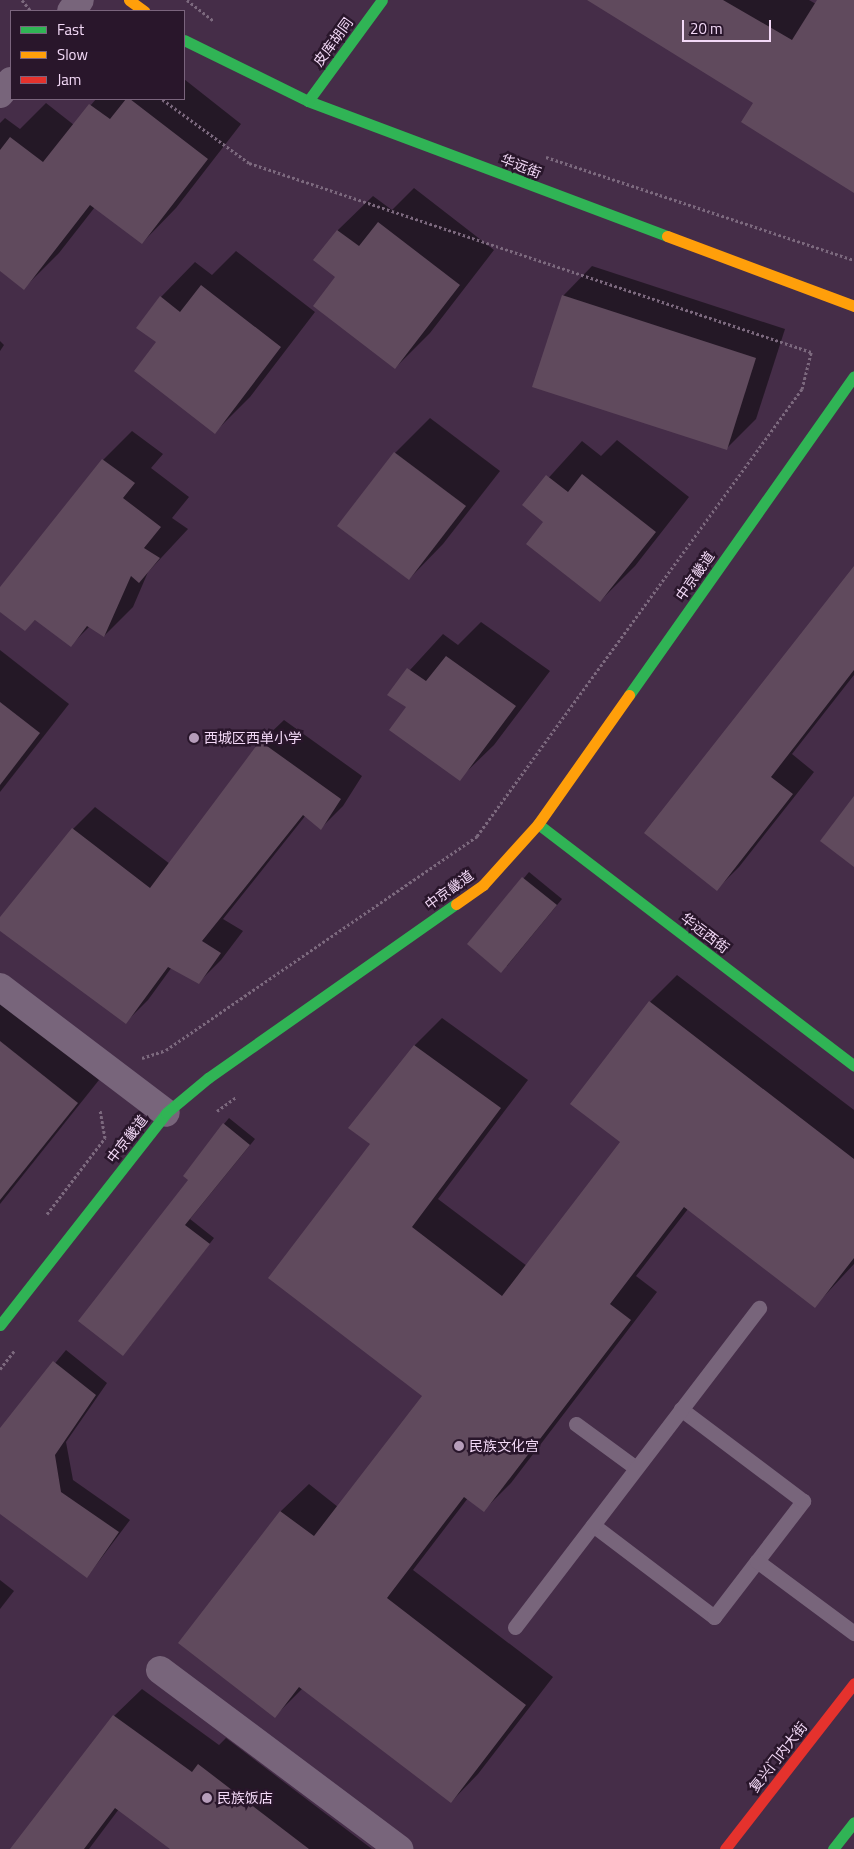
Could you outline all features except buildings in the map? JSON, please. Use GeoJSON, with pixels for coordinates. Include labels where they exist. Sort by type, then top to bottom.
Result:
{"type":"FeatureCollection","features":[{"type":"Feature","properties":{"kind":"main road"},"geometry":{"type":"LineString","coordinates":[[129,0],[143,10]]}},
{"type":"Feature","properties":{"kind":"main road","name":"皮库胡同"},"geometry":{"type":"LineString","coordinates":[[308,101],[382,0]]}},
{"type":"Feature","properties":{"kind":"main road","name":"华远街"},"geometry":{"type":"LineString","coordinates":[[185,40],[308,101],[854,306]]}},
{"type":"Feature","properties":{"kind":"main road","name":"中京畿道"},"geometry":{"type":"LineString","coordinates":[[0,1325],[166,1113],[215,1073],[483,885],[538,824],[854,376]]}},
{"type":"Feature","properties":{"kind":"main road","name":"华远西街"},"geometry":{"type":"LineString","coordinates":[[538,824],[854,1066]]}},
{"type":"Feature","properties":{"kind":"main road","name":"复兴门内大街"},"geometry":{"type":"LineString","coordinates":[[725,1849],[854,1682]]}},
{"type":"Feature","properties":{"kind":"main road"},"geometry":{"type":"LineString","coordinates":[[833,1849],[854,1822]]}},
{"type":"Feature","properties":{"kind":"street"},"geometry":{"type":"LineString","coordinates":[[72,10],[80,0]]}},
{"type":"Feature","properties":{"kind":"street"},"geometry":{"type":"LineString","coordinates":[[0,94],[10,82]]}},
{"type":"Feature","properties":{"kind":"street"},"geometry":{"type":"LineString","coordinates":[[0,987],[166,1113]]}},
{"type":"Feature","properties":{"kind":"street"},"geometry":{"type":"LineString","coordinates":[[160,1670],[399,1849]]}},
{"type":"Feature","properties":{"kind":"lane"},"geometry":{"type":"LineString","coordinates":[[514,1627],[759,1308]]}},
{"type":"Feature","properties":{"kind":"lane"},"geometry":{"type":"LineString","coordinates":[[593,1525],[714,1617],[803,1501],[681,1410]]}},
{"type":"Feature","properties":{"kind":"lane"},"geometry":{"type":"LineString","coordinates":[[576,1424],[636,1468]]}},
{"type":"Feature","properties":{"kind":"lane"},"geometry":{"type":"LineString","coordinates":[[757,1561],[854,1632]]}},
{"type":"Feature","properties":{"kind":"path"},"geometry":{"type":"LineString","coordinates":[[22,0],[30,10]]}},
{"type":"Feature","properties":{"kind":"path"},"geometry":{"type":"LineString","coordinates":[[135,1060],[166,1050],[476,836],[802,389],[811,352],[249,163],[163,100]]}},
{"type":"Feature","properties":{"kind":"path"},"geometry":{"type":"LineString","coordinates":[[542,155],[854,260]]}},
{"type":"Feature","properties":{"kind":"path"},"geometry":{"type":"LineString","coordinates":[[41,1222],[105,1138],[100,1109]]}},
{"type":"Feature","properties":{"kind":"traffic: fast"},"geometry":{"type":"LineString","coordinates":[[308,101],[382,0]]}},
{"type":"Feature","properties":{"kind":"traffic: fast"},"geometry":{"type":"LineString","coordinates":[[185,40],[308,101],[667,236]]}},
{"type":"Feature","properties":{"kind":"traffic: fast"},"geometry":{"type":"LineString","coordinates":[[629,695],[854,376]]}},
{"type":"Feature","properties":{"kind":"traffic: fast"},"geometry":{"type":"LineString","coordinates":[[538,824],[854,1066]]}},
{"type":"Feature","properties":{"kind":"traffic: fast"},"geometry":{"type":"LineString","coordinates":[[0,1325],[166,1113],[208,1078],[456,904]]}},
{"type":"Feature","properties":{"kind":"traffic: fast"},"geometry":{"type":"LineString","coordinates":[[833,1849],[854,1822]]}},
{"type":"Feature","properties":{"kind":"traffic: slow"},"geometry":{"type":"LineString","coordinates":[[129,0],[143,10]]}},
{"type":"Feature","properties":{"kind":"traffic: slow"},"geometry":{"type":"LineString","coordinates":[[667,236],[854,306]]}},
{"type":"Feature","properties":{"kind":"traffic: slow"},"geometry":{"type":"LineString","coordinates":[[456,904],[483,885],[538,824],[629,695]]}},
{"type":"Feature","properties":{"kind":"traffic: jam"},"geometry":{"type":"LineString","coordinates":[[725,1849],[854,1683]]}},
{"type":"Feature","properties":{"kind":"place","name":"西城区西单小学"},"geometry":{"type":"Point","coordinates":[194,738]}},
{"type":"Feature","properties":{"kind":"place","name":"民族文化宫"},"geometry":{"type":"Point","coordinates":[459,1446]}},
{"type":"Feature","properties":{"kind":"place","name":"民族饭店"},"geometry":{"type":"Point","coordinates":[207,1798]}}]}
